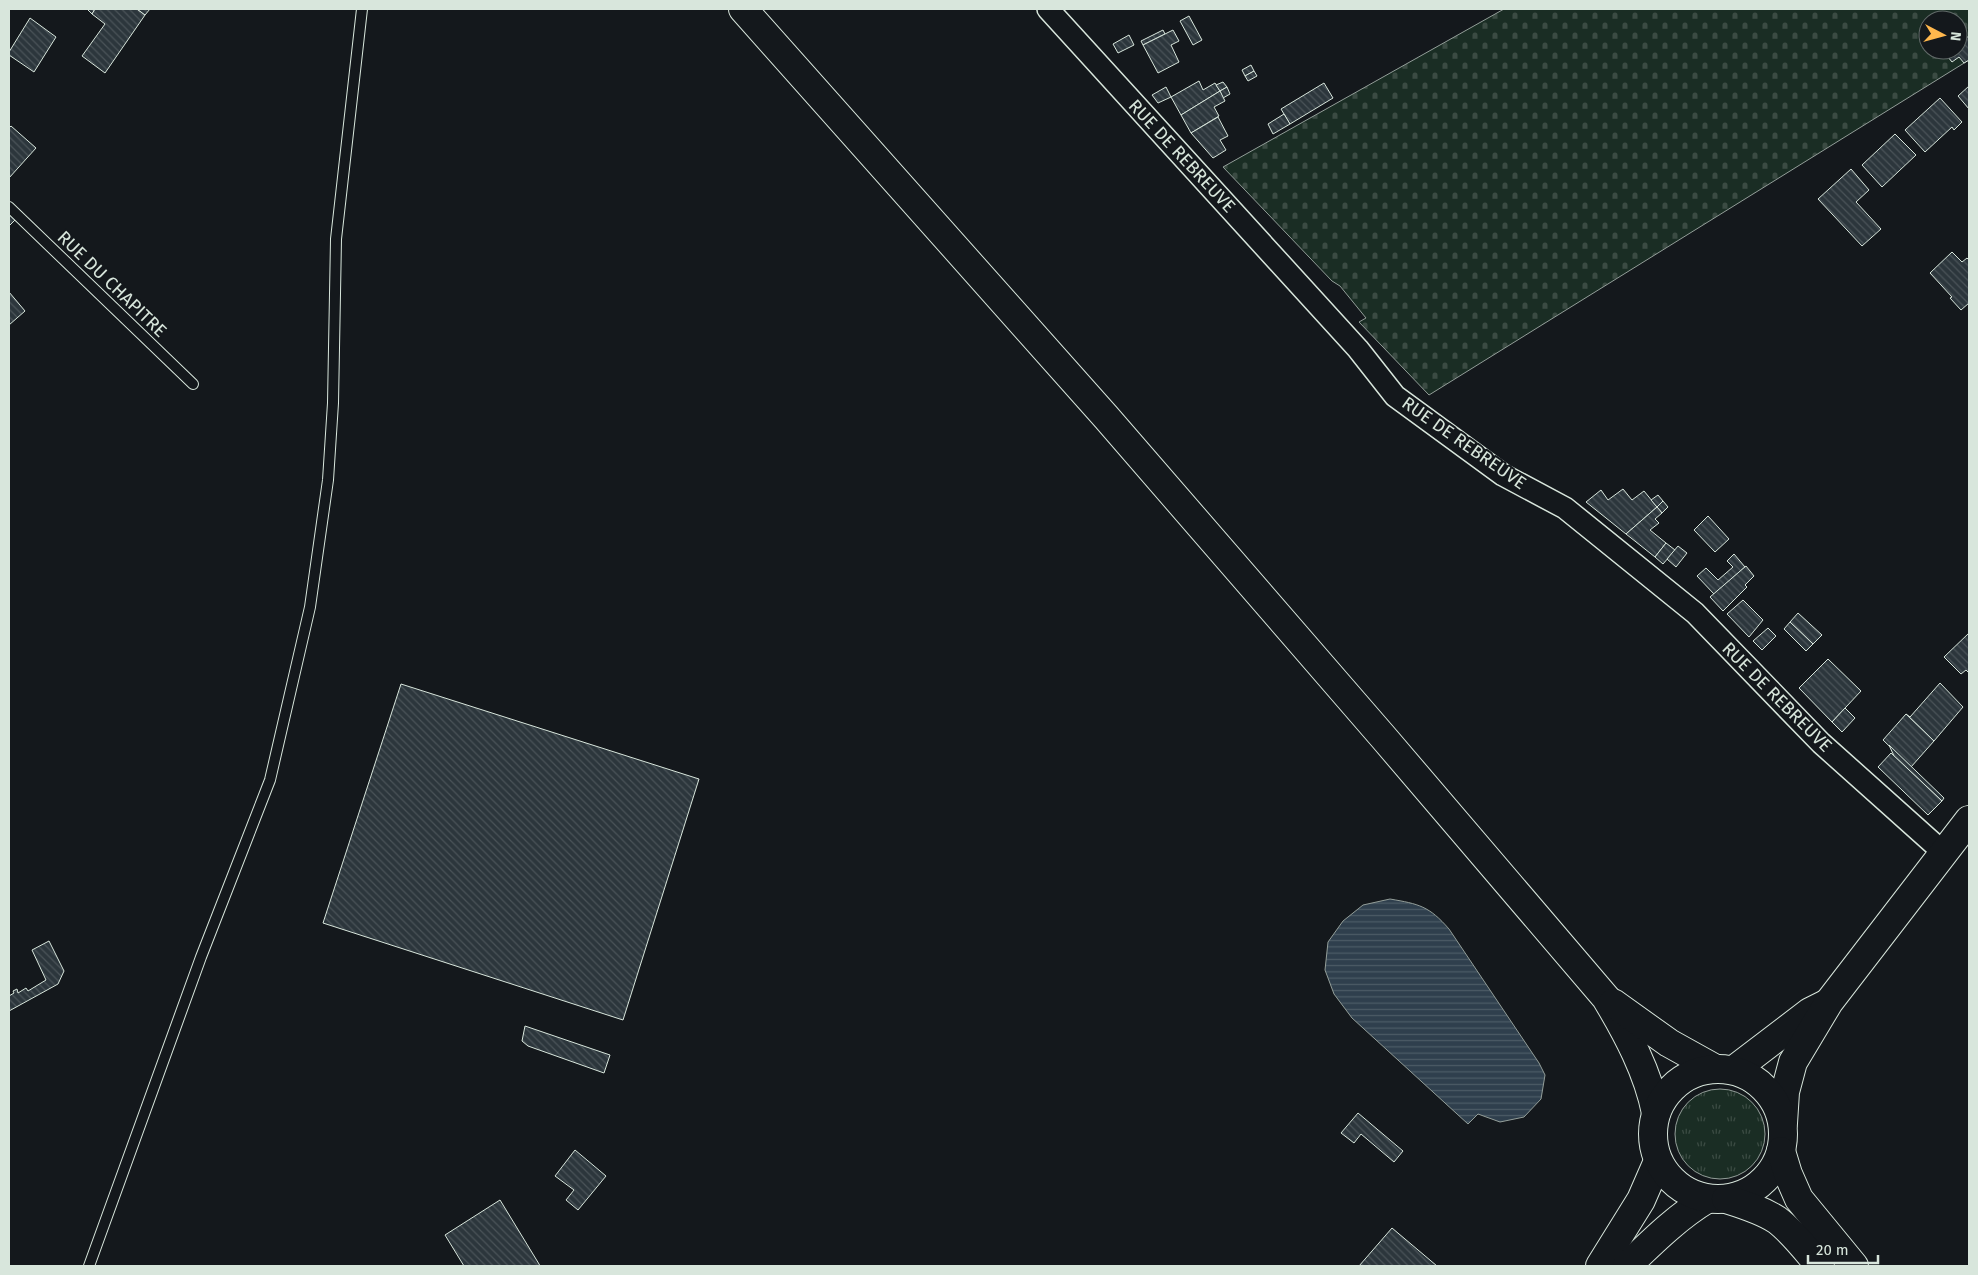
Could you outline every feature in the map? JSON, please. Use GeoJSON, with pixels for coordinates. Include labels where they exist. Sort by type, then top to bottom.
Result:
{"type":"FeatureCollection","features":[{"type":"Feature","properties":{"kind":"main road"},"geometry":{"type":"LineString","coordinates":[[743,9],[1112,424],[1606,998],[1620,1021],[1640,1063],[1656,1113]]}},
{"type":"Feature","properties":{"kind":"main road"},"geometry":{"type":"LineString","coordinates":[[1783,1123],[1785,1092],[1793,1062],[1829,1002],[1969,820]]}},
{"type":"Feature","properties":{"kind":"main road"},"geometry":{"type":"LineString","coordinates":[[1606,998],[1669,1043],[1724,1069],[1746,1074],[1766,1089],[1780,1111],[1784,1132],[1781,1151],[1770,1174],[1761,1184],[1750,1191],[1716,1199],[1691,1208],[1627,1266]]}},
{"type":"Feature","properties":{"kind":"main road"},"geometry":{"type":"LineString","coordinates":[[1820,1266],[1776,1220],[1741,1203],[1692,1194],[1678,1186],[1667,1175],[1658,1161],[1653,1138],[1656,1113],[1664,1096],[1678,1082],[1695,1072],[1724,1069],[1810,1012],[1829,1002]]}},
{"type":"Feature","properties":{"kind":"main road"},"geometry":{"type":"LineString","coordinates":[[1781,1151],[1788,1174],[1799,1199],[1854,1266]]}},
{"type":"Feature","properties":{"kind":"main road"},"geometry":{"type":"LineString","coordinates":[[1600,1266],[1641,1200],[1658,1161]]}},
{"type":"Feature","properties":{"kind":"street","name":"RUE DE REBREUVE"},"geometry":{"type":"LineString","coordinates":[[1048,9],[1358,349],[1395,396],[1503,475],[1565,508],[1695,613],[1821,743],[1944,853]]}},
{"type":"Feature","properties":{"kind":"lane"},"geometry":{"type":"LineString","coordinates":[[89,1266],[198,966],[270,780],[310,606],[328,480],[336,239],[362,9]]}},
{"type":"Feature","properties":{"kind":"lane","name":"RUE DU CHAPITRE"},"geometry":{"type":"LineString","coordinates":[[9,207],[193,384]]}},
{"type":"Feature","properties":{"kind":"green space"},"geometry":{"type":"Polygon","coordinates":[[[1504,9],[1969,9],[1969,60],[1429,395],[1359,322],[1366,318],[1340,286],[1332,281],[1223,167],[1504,9]]]}},
{"type":"Feature","properties":{"kind":"green space"},"geometry":{"type":"Polygon","coordinates":[[[1720,1089],[1737,1092],[1752,1102],[1762,1117],[1765,1134],[1762,1151],[1752,1166],[1737,1176],[1720,1179],[1703,1176],[1688,1166],[1678,1151],[1675,1134],[1678,1117],[1688,1102],[1703,1092],[1720,1089]]]}},
{"type":"Feature","properties":{"kind":"water"},"geometry":{"type":"Polygon","coordinates":[[[1390,899],[1423,907],[1442,921],[1539,1063],[1545,1075],[1541,1099],[1524,1117],[1500,1122],[1478,1114],[1468,1124],[1352,1018],[1334,994],[1325,970],[1328,942],[1343,921],[1363,905],[1390,899]]]}},
{"type":"Feature","properties":{"kind":"building"},"geometry":{"type":"Polygon","coordinates":[[[87,9],[95,9],[92,14],[87,9]]]}},
{"type":"Feature","properties":{"kind":"building"},"geometry":{"type":"Polygon","coordinates":[[[95,9],[137,9],[145,15],[105,73],[82,56],[105,24],[92,14],[95,9]]]}},
{"type":"Feature","properties":{"kind":"building"},"geometry":{"type":"Polygon","coordinates":[[[137,9],[150,9],[145,15],[137,9]]]}},
{"type":"Feature","properties":{"kind":"building"},"geometry":{"type":"Polygon","coordinates":[[[1189,16],[1202,40],[1193,45],[1180,21],[1189,16]]]}},
{"type":"Feature","properties":{"kind":"building"},"geometry":{"type":"Polygon","coordinates":[[[30,18],[56,37],[34,72],[9,55],[30,18]]]}},
{"type":"Feature","properties":{"kind":"building"},"geometry":{"type":"Polygon","coordinates":[[[1163,30],[1165,34],[1143,45],[1141,41],[1163,30]]]}},
{"type":"Feature","properties":{"kind":"building"},"geometry":{"type":"Polygon","coordinates":[[[1173,30],[1179,41],[1171,45],[1179,62],[1158,73],[1143,45],[1173,30]]]}},
{"type":"Feature","properties":{"kind":"building"},"geometry":{"type":"Polygon","coordinates":[[[1129,35],[1134,45],[1118,53],[1113,44],[1129,35]]]}},
{"type":"Feature","properties":{"kind":"building"},"geometry":{"type":"Polygon","coordinates":[[[1969,36],[1969,60],[1964,63],[1962,60],[1968,60],[1969,36]]]}},
{"type":"Feature","properties":{"kind":"building"},"geometry":{"type":"Polygon","coordinates":[[[1251,65],[1254,71],[1245,76],[1242,70],[1251,65]]]}},
{"type":"Feature","properties":{"kind":"building"},"geometry":{"type":"Polygon","coordinates":[[[1254,71],[1257,76],[1248,81],[1245,76],[1254,71]]]}},
{"type":"Feature","properties":{"kind":"building"},"geometry":{"type":"Polygon","coordinates":[[[1199,81],[1203,90],[1215,83],[1220,91],[1181,115],[1171,97],[1199,81]]]}},
{"type":"Feature","properties":{"kind":"building"},"geometry":{"type":"Polygon","coordinates":[[[1223,82],[1227,87],[1220,91],[1216,85],[1223,82]]]}},
{"type":"Feature","properties":{"kind":"building"},"geometry":{"type":"Polygon","coordinates":[[[1324,83],[1333,98],[1290,124],[1281,109],[1324,83]]]}},
{"type":"Feature","properties":{"kind":"building"},"geometry":{"type":"Polygon","coordinates":[[[1969,86],[1969,109],[1958,96],[1969,86]]]}},
{"type":"Feature","properties":{"kind":"building"},"geometry":{"type":"Polygon","coordinates":[[[1166,87],[1171,97],[1158,103],[1152,95],[1166,87]]]}},
{"type":"Feature","properties":{"kind":"building"},"geometry":{"type":"Polygon","coordinates":[[[1227,87],[1230,94],[1223,98],[1220,91],[1227,87]]]}},
{"type":"Feature","properties":{"kind":"building"},"geometry":{"type":"Polygon","coordinates":[[[1220,91],[1225,101],[1214,107],[1219,116],[1191,133],[1181,115],[1220,91]]]}},
{"type":"Feature","properties":{"kind":"building"},"geometry":{"type":"Polygon","coordinates":[[[1940,98],[1962,122],[1954,130],[1952,127],[1925,152],[1905,130],[1940,98]]]}},
{"type":"Feature","properties":{"kind":"building"},"geometry":{"type":"Polygon","coordinates":[[[1284,114],[1290,124],[1273,134],[1268,124],[1284,114]]]}},
{"type":"Feature","properties":{"kind":"building"},"geometry":{"type":"Polygon","coordinates":[[[1218,117],[1228,136],[1220,140],[1226,150],[1213,158],[1191,133],[1218,117]]]}},
{"type":"Feature","properties":{"kind":"building"},"geometry":{"type":"Polygon","coordinates":[[[11,126],[36,148],[9,178],[9,128],[11,126]]]}},
{"type":"Feature","properties":{"kind":"building"},"geometry":{"type":"Polygon","coordinates":[[[1895,134],[1916,155],[1882,187],[1862,165],[1895,134]]]}},
{"type":"Feature","properties":{"kind":"building"},"geometry":{"type":"Polygon","coordinates":[[[1851,169],[1869,190],[1856,202],[1881,229],[1862,246],[1818,199],[1851,169]]]}},
{"type":"Feature","properties":{"kind":"building"},"geometry":{"type":"Polygon","coordinates":[[[9,213],[16,219],[9,226],[9,213]]]}},
{"type":"Feature","properties":{"kind":"building"},"geometry":{"type":"Polygon","coordinates":[[[1952,252],[1962,262],[1967,258],[1969,260],[1969,303],[1961,310],[1930,273],[1952,252]]]}},
{"type":"Feature","properties":{"kind":"building"},"geometry":{"type":"Polygon","coordinates":[[[9,292],[25,311],[9,325],[9,292]]]}},
{"type":"Feature","properties":{"kind":"building"},"geometry":{"type":"Polygon","coordinates":[[[1623,489],[1632,500],[1644,491],[1657,507],[1626,534],[1586,502],[1601,490],[1608,500],[1623,489]]]}},
{"type":"Feature","properties":{"kind":"building"},"geometry":{"type":"Polygon","coordinates":[[[1658,495],[1663,501],[1657,507],[1651,500],[1658,495]]]}},
{"type":"Feature","properties":{"kind":"building"},"geometry":{"type":"Polygon","coordinates":[[[1663,501],[1668,507],[1662,513],[1657,507],[1663,501]]]}},
{"type":"Feature","properties":{"kind":"building"},"geometry":{"type":"Polygon","coordinates":[[[1657,507],[1662,513],[1655,519],[1659,523],[1650,530],[1666,543],[1655,557],[1626,534],[1657,507]]]}},
{"type":"Feature","properties":{"kind":"building"},"geometry":{"type":"Polygon","coordinates":[[[1708,516],[1729,539],[1715,552],[1694,530],[1708,516]]]}},
{"type":"Feature","properties":{"kind":"building"},"geometry":{"type":"Polygon","coordinates":[[[1666,543],[1675,550],[1663,564],[1655,557],[1666,543]]]}},
{"type":"Feature","properties":{"kind":"building"},"geometry":{"type":"Polygon","coordinates":[[[1678,546],[1687,553],[1676,567],[1667,559],[1678,546]]]}},
{"type":"Feature","properties":{"kind":"building"},"geometry":{"type":"Polygon","coordinates":[[[1734,554],[1745,567],[1714,594],[1697,576],[1706,568],[1718,580],[1733,567],[1727,561],[1734,554]]]}},
{"type":"Feature","properties":{"kind":"building"},"geometry":{"type":"Polygon","coordinates":[[[1746,566],[1754,576],[1745,585],[1747,587],[1723,611],[1710,597],[1746,566]]]}},
{"type":"Feature","properties":{"kind":"building"},"geometry":{"type":"Polygon","coordinates":[[[1743,600],[1763,620],[1749,637],[1727,614],[1743,600]]]}},
{"type":"Feature","properties":{"kind":"building"},"geometry":{"type":"Polygon","coordinates":[[[1798,613],[1822,635],[1813,644],[1790,622],[1798,613]]]}},
{"type":"Feature","properties":{"kind":"building"},"geometry":{"type":"Polygon","coordinates":[[[1790,622],[1813,644],[1806,651],[1784,629],[1790,622]]]}},
{"type":"Feature","properties":{"kind":"building"},"geometry":{"type":"Polygon","coordinates":[[[1768,628],[1776,636],[1762,650],[1753,641],[1768,628]]]}},
{"type":"Feature","properties":{"kind":"building"},"geometry":{"type":"Polygon","coordinates":[[[1969,633],[1969,673],[1966,670],[1961,674],[1944,657],[1969,633]]]}},
{"type":"Feature","properties":{"kind":"building"},"geometry":{"type":"Polygon","coordinates":[[[1828,659],[1861,691],[1832,722],[1799,688],[1828,659]]]}},
{"type":"Feature","properties":{"kind":"building"},"geometry":{"type":"Polygon","coordinates":[[[1940,683],[1963,707],[1934,741],[1906,714],[1910,717],[1940,683]]]}},
{"type":"Feature","properties":{"kind":"building"},"geometry":{"type":"Polygon","coordinates":[[[401,684],[699,779],[623,1020],[323,923],[401,684]]]}},
{"type":"Feature","properties":{"kind":"building"},"geometry":{"type":"Polygon","coordinates":[[[1845,708],[1855,718],[1842,732],[1832,722],[1845,708]]]}},
{"type":"Feature","properties":{"kind":"building"},"geometry":{"type":"Polygon","coordinates":[[[1906,714],[1934,741],[1911,767],[1883,740],[1906,714]]]}},
{"type":"Feature","properties":{"kind":"building"},"geometry":{"type":"Polygon","coordinates":[[[1889,745],[1944,798],[1942,801],[1894,756],[1889,745]]]}},
{"type":"Feature","properties":{"kind":"building"},"geometry":{"type":"Polygon","coordinates":[[[1891,753],[1942,801],[1928,815],[1878,767],[1891,753]]]}},
{"type":"Feature","properties":{"kind":"building"},"geometry":{"type":"Polygon","coordinates":[[[49,941],[64,971],[58,984],[9,1011],[9,996],[14,993],[13,991],[17,989],[18,993],[26,988],[28,991],[46,980],[32,950],[49,941]]]}},
{"type":"Feature","properties":{"kind":"building"},"geometry":{"type":"Polygon","coordinates":[[[525,1026],[610,1055],[604,1073],[528,1046],[522,1041],[525,1026]]]}},
{"type":"Feature","properties":{"kind":"building"},"geometry":{"type":"Polygon","coordinates":[[[1358,1113],[1403,1151],[1394,1162],[1361,1134],[1354,1143],[1341,1133],[1358,1113]]]}},
{"type":"Feature","properties":{"kind":"building"},"geometry":{"type":"Polygon","coordinates":[[[575,1150],[606,1176],[578,1210],[566,1200],[574,1190],[555,1176],[575,1150]]]}},
{"type":"Feature","properties":{"kind":"building"},"geometry":{"type":"Polygon","coordinates":[[[500,1200],[540,1266],[464,1266],[445,1235],[500,1200]]]}},
{"type":"Feature","properties":{"kind":"building"},"geometry":{"type":"Polygon","coordinates":[[[1392,1228],[1437,1266],[1359,1266],[1392,1228]]]}}]}
